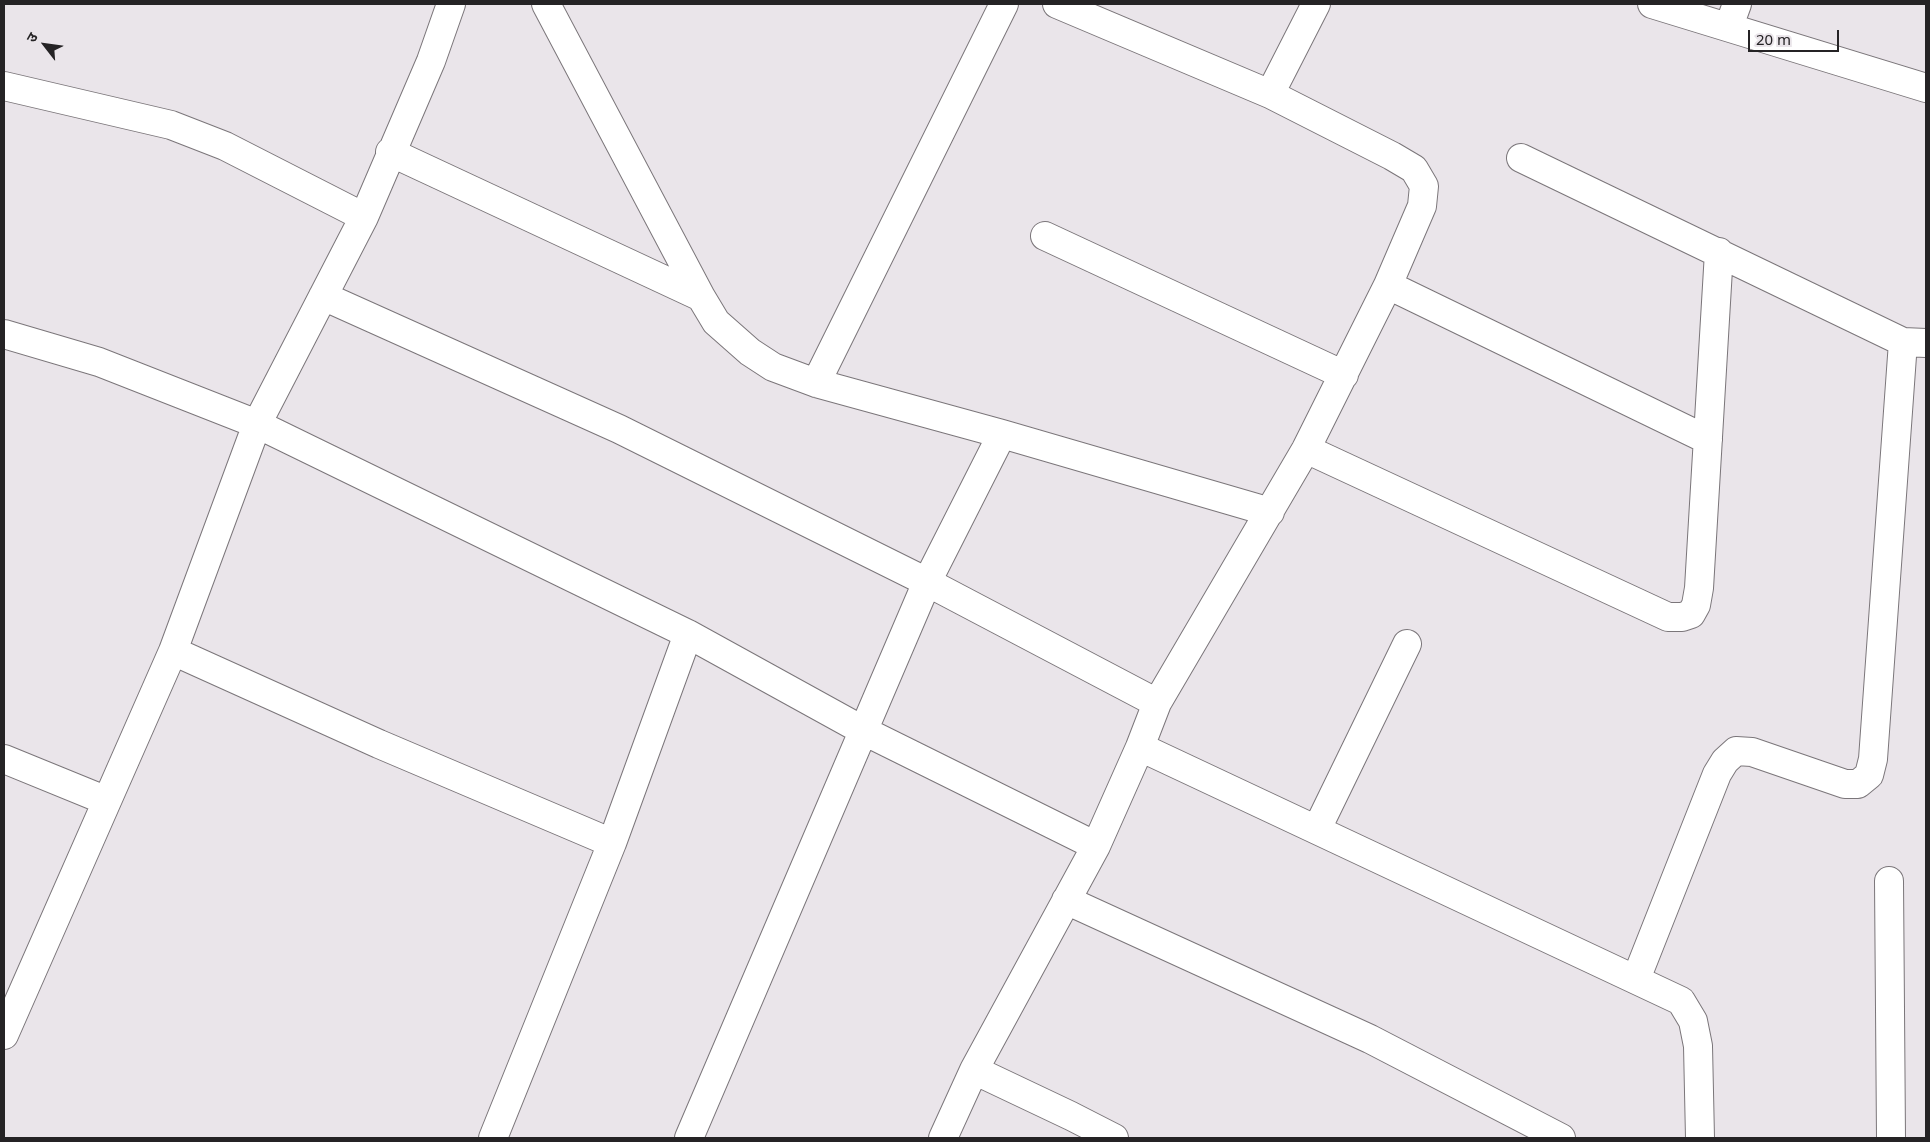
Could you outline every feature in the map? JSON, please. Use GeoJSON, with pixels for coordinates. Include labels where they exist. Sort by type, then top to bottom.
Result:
{"type":"FeatureCollection","features":[{"type":"Feature","properties":{"kind":"street"},"geometry":{"type":"LineString","coordinates":[[4,1035],[173,652],[257,424],[364,217],[390,152],[431,61],[451,4]]}},
{"type":"Feature","properties":{"kind":"street"},"geometry":{"type":"LineString","coordinates":[[546,4],[701,297],[716,322],[750,352],[773,367],[816,383],[1002,434],[1270,512]]}},
{"type":"Feature","properties":{"kind":"street"},"geometry":{"type":"LineString","coordinates":[[816,383],[1004,4]]}},
{"type":"Feature","properties":{"kind":"street"},"geometry":{"type":"LineString","coordinates":[[943,1138],[974,1070],[1096,846],[1140,747],[1157,703],[1306,449],[1388,286],[1422,206],[1424,186],[1414,169],[1270,94],[1057,4]]}},
{"type":"Feature","properties":{"kind":"street"},"geometry":{"type":"LineString","coordinates":[[1270,94],[1316,4]]}},
{"type":"Feature","properties":{"kind":"street"},"geometry":{"type":"LineString","coordinates":[[1652,4],[1733,15],[1926,88]]}},
{"type":"Feature","properties":{"kind":"street"},"geometry":{"type":"LineString","coordinates":[[4,86],[171,125],[225,146],[364,217]]}},
{"type":"Feature","properties":{"kind":"street"},"geometry":{"type":"LineString","coordinates":[[390,152],[701,297]]}},
{"type":"Feature","properties":{"kind":"street"},"geometry":{"type":"LineString","coordinates":[[1521,158],[1914,342],[1873,759],[1869,775],[1858,784],[1845,784],[1752,752],[1736,751],[1725,760],[1717,774],[1636,979]]}},
{"type":"Feature","properties":{"kind":"street"},"geometry":{"type":"LineString","coordinates":[[1045,236],[1344,375]]}},
{"type":"Feature","properties":{"kind":"street"},"geometry":{"type":"LineString","coordinates":[[1306,449],[1668,617],[1682,617],[1691,614],[1696,605],[1699,588],[1719,252]]}},
{"type":"Feature","properties":{"kind":"street"},"geometry":{"type":"LineString","coordinates":[[1388,286],[1708,440]]}},
{"type":"Feature","properties":{"kind":"street"},"geometry":{"type":"LineString","coordinates":[[323,296],[619,429],[927,582],[1157,703]]}},
{"type":"Feature","properties":{"kind":"street"},"geometry":{"type":"LineString","coordinates":[[4,334],[99,362],[257,424],[688,634],[864,731],[1096,846]]}},
{"type":"Feature","properties":{"kind":"street"},"geometry":{"type":"LineString","coordinates":[[689,1138],[927,582],[1002,434]]}},
{"type":"Feature","properties":{"kind":"street"},"geometry":{"type":"LineString","coordinates":[[493,1138],[612,842],[688,634]]}},
{"type":"Feature","properties":{"kind":"street"},"geometry":{"type":"LineString","coordinates":[[1317,829],[1407,644]]}},
{"type":"Feature","properties":{"kind":"street"},"geometry":{"type":"LineString","coordinates":[[173,652],[378,744],[612,842]]}},
{"type":"Feature","properties":{"kind":"street"},"geometry":{"type":"LineString","coordinates":[[1140,747],[1680,1000],[1693,1021],[1698,1046],[1700,1138]]}},
{"type":"Feature","properties":{"kind":"street"},"geometry":{"type":"LineString","coordinates":[[4,759],[107,801]]}},
{"type":"Feature","properties":{"kind":"street"},"geometry":{"type":"LineString","coordinates":[[1888,881],[1891,1138]]}},
{"type":"Feature","properties":{"kind":"street"},"geometry":{"type":"LineString","coordinates":[[1066,900],[1370,1040],[1561,1138]]}},
{"type":"Feature","properties":{"kind":"street"},"geometry":{"type":"LineString","coordinates":[[974,1070],[1114,1138]]}}]}
